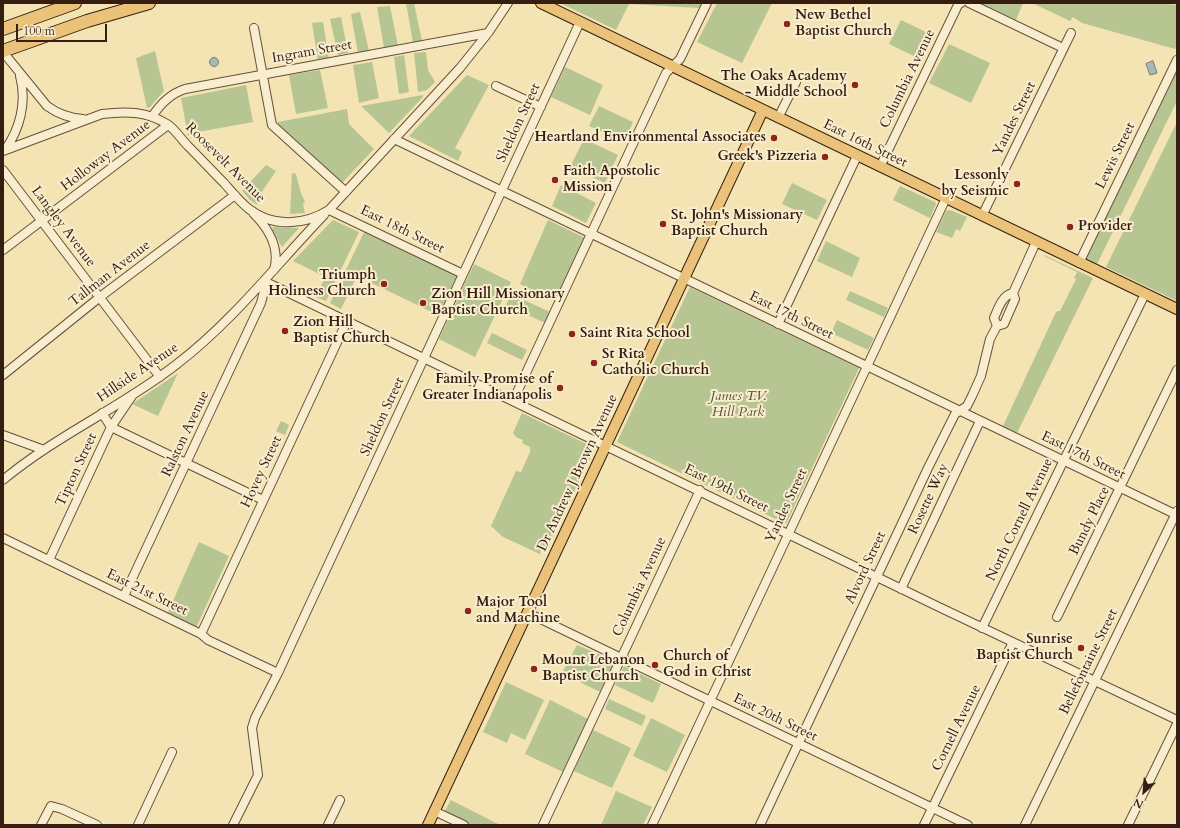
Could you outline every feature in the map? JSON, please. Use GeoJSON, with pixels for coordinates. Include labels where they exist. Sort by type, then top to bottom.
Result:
{"type":"FeatureCollection","features":[{"type":"Feature","properties":{"kind":"highway"},"geometry":{"type":"LineString","coordinates":[[3,29],[74,3]]}},
{"type":"Feature","properties":{"kind":"highway"},"geometry":{"type":"LineString","coordinates":[[3,51],[87,21],[149,3]]}},
{"type":"Feature","properties":{"kind":"main road","name":"East 16th Street"},"geometry":{"type":"LineString","coordinates":[[544,4],[1177,309]]}},
{"type":"Feature","properties":{"kind":"main road","name":"Dr Andrew J Brown Avenue"},"geometry":{"type":"LineString","coordinates":[[428,825],[763,110]]}},
{"type":"Feature","properties":{"kind":"street","name":"Roosevelt Avenue"},"geometry":{"type":"LineString","coordinates":[[4,151],[102,114],[119,112],[142,114],[168,125],[249,209],[274,221],[291,222],[310,219],[329,210],[460,68],[488,33],[508,3]]}},
{"type":"Feature","properties":{"kind":"street"},"geometry":{"type":"LineString","coordinates":[[513,401],[590,233],[666,73],[680,59],[707,3]]}},
{"type":"Feature","properties":{"kind":"street","name":"Columbia Avenue"},"geometry":{"type":"LineString","coordinates":[[880,167],[958,5],[961,3]]}},
{"type":"Feature","properties":{"kind":"street"},"geometry":{"type":"LineString","coordinates":[[970,3],[1063,48]]}},
{"type":"Feature","properties":{"kind":"street","name":"Sheldon Street"},"geometry":{"type":"LineString","coordinates":[[233,825],[258,775],[252,728],[255,718],[278,673],[580,22]]}},
{"type":"Feature","properties":{"kind":"street"},"geometry":{"type":"LineString","coordinates":[[254,28],[272,125],[346,192]]}},
{"type":"Feature","properties":{"kind":"street","name":"Ingram Street"},"geometry":{"type":"LineString","coordinates":[[152,117],[163,102],[180,91],[488,33]]}},
{"type":"Feature","properties":{"kind":"street","name":"Yandes Street"},"geometry":{"type":"LineString","coordinates":[[982,216],[1071,33]]}},
{"type":"Feature","properties":{"kind":"street"},"geometry":{"type":"LineString","coordinates":[[3,51],[41,100],[54,111],[73,118],[88,119]]}},
{"type":"Feature","properties":{"kind":"street","name":"Lewis Street"},"geometry":{"type":"LineString","coordinates":[[1079,263],[1177,60]]}},
{"type":"Feature","properties":{"kind":"street"},"geometry":{"type":"LineString","coordinates":[[4,151],[13,137],[22,112],[23,92],[18,72]]}},
{"type":"Feature","properties":{"kind":"street"},"geometry":{"type":"LineString","coordinates":[[778,118],[796,82]]}},
{"type":"Feature","properties":{"kind":"street"},"geometry":{"type":"LineString","coordinates":[[496,86],[541,107]]}},
{"type":"Feature","properties":{"kind":"street","name":"Holloway Avenue"},"geometry":{"type":"LineString","coordinates":[[3,250],[168,125]]}},
{"type":"Feature","properties":{"kind":"street","name":"East 17th Street"},"geometry":{"type":"LineString","coordinates":[[394,140],[867,366],[1063,462],[1176,514]]}},
{"type":"Feature","properties":{"kind":"street"},"geometry":{"type":"LineString","coordinates":[[778,324],[857,156]]}},
{"type":"Feature","properties":{"kind":"street","name":"Langley Avenue"},"geometry":{"type":"LineString","coordinates":[[3,170],[160,377]]}},
{"type":"Feature","properties":{"kind":"street","name":"Tallman Avenue"},"geometry":{"type":"LineString","coordinates":[[3,375],[100,297],[235,195]]}},
{"type":"Feature","properties":{"kind":"street","name":"Yandes Street"},"geometry":{"type":"LineString","coordinates":[[652,825],[946,198]]}},
{"type":"Feature","properties":{"kind":"street"},"geometry":{"type":"LineString","coordinates":[[249,209],[261,222],[274,245],[276,259],[274,270]]}},
{"type":"Feature","properties":{"kind":"street","name":"East 18th Street"},"geometry":{"type":"LineString","coordinates":[[329,210],[463,274]]}},
{"type":"Feature","properties":{"kind":"street","name":"Hillside Avenue"},"geometry":{"type":"LineString","coordinates":[[3,480],[44,450],[160,377],[208,338],[264,281],[329,210]]}},
{"type":"Feature","properties":{"kind":"street","name":"Alvord Street"},"geometry":{"type":"LineString","coordinates":[[760,825],[928,468],[955,414],[967,406],[975,390],[981,376],[990,339],[997,326],[1004,324],[1015,299],[1013,293],[1036,242]]}},
{"type":"Feature","properties":{"kind":"street","name":"East 19th Street"},"geometry":{"type":"LineString","coordinates":[[264,281],[700,490],[982,628],[1177,720]]}},
{"type":"Feature","properties":{"kind":"street","name":"Ralston Avenue"},"geometry":{"type":"LineString","coordinates":[[124,596],[262,300],[264,281]]}},
{"type":"Feature","properties":{"kind":"street","name":"North Cornell Avenue"},"geometry":{"type":"LineString","coordinates":[[982,628],[1145,294]]}},
{"type":"Feature","properties":{"kind":"street","name":"Hovey Street"},"geometry":{"type":"LineString","coordinates":[[200,634],[347,321]]}},
{"type":"Feature","properties":{"kind":"street","name":"Bundy Place"},"geometry":{"type":"LineString","coordinates":[[1057,618],[1177,370]]}},
{"type":"Feature","properties":{"kind":"street","name":"Tipton Street"},"geometry":{"type":"LineString","coordinates":[[49,560],[111,427],[134,394]]}},
{"type":"Feature","properties":{"kind":"street"},"geometry":{"type":"LineString","coordinates":[[102,413],[111,427],[263,500]]}},
{"type":"Feature","properties":{"kind":"street","name":"Rosette Way"},"geometry":{"type":"LineString","coordinates":[[901,589],[980,421]]}},
{"type":"Feature","properties":{"kind":"street"},"geometry":{"type":"LineString","coordinates":[[3,435],[44,450]]}},
{"type":"Feature","properties":{"kind":"street","name":"Columbia Avenue"},"geometry":{"type":"LineString","coordinates":[[543,825],[700,490]]}},
{"type":"Feature","properties":{"kind":"street","name":"Bellefontaine Street"},"geometry":{"type":"LineString","coordinates":[[1025,825],[1176,514]]}},
{"type":"Feature","properties":{"kind":"street","name":"East 21st Street"},"geometry":{"type":"LineString","coordinates":[[3,538],[124,596],[200,634],[208,640],[278,673]]}},
{"type":"Feature","properties":{"kind":"street","name":"East 20th Street"},"geometry":{"type":"LineString","coordinates":[[528,613],[968,825]]}},
{"type":"Feature","properties":{"kind":"street","name":"Cornell Avenue"},"geometry":{"type":"LineString","coordinates":[[924,825],[1012,642]]}},
{"type":"Feature","properties":{"kind":"street"},"geometry":{"type":"LineString","coordinates":[[1128,825],[1177,724]]}},
{"type":"Feature","properties":{"kind":"street"},"geometry":{"type":"LineString","coordinates":[[138,825],[172,752]]}},
{"type":"Feature","properties":{"kind":"street"},"geometry":{"type":"LineString","coordinates":[[328,825],[340,800]]}},
{"type":"Feature","properties":{"kind":"street"},"geometry":{"type":"LineString","coordinates":[[41,825],[51,806],[62,808],[97,825]]}},
{"type":"Feature","properties":{"kind":"street"},"geometry":{"type":"LineString","coordinates":[[434,811],[464,825]]}},
{"type":"Feature","properties":{"kind":"green space"},"geometry":{"type":"Polygon","coordinates":[[[406,3],[414,3],[422,41],[413,43],[406,3]]]}},
{"type":"Feature","properties":{"kind":"green space"},"geometry":{"type":"Polygon","coordinates":[[[560,3],[702,3],[699,8],[629,4],[616,30],[560,3]]]}},
{"type":"Feature","properties":{"kind":"green space"},"geometry":{"type":"Polygon","coordinates":[[[717,3],[772,3],[742,63],[697,42],[717,3]]]}},
{"type":"Feature","properties":{"kind":"green space"},"geometry":{"type":"Polygon","coordinates":[[[979,3],[1023,3],[1016,20],[979,3]]]}},
{"type":"Feature","properties":{"kind":"green space"},"geometry":{"type":"Polygon","coordinates":[[[1032,3],[1156,3],[1177,5],[1177,45],[1175,49],[1082,23],[1073,17],[1070,21],[1032,3]]]}},
{"type":"Feature","properties":{"kind":"green space"},"geometry":{"type":"Polygon","coordinates":[[[390,6],[398,46],[384,48],[377,7],[390,6]]]}},
{"type":"Feature","properties":{"kind":"green space"},"geometry":{"type":"Polygon","coordinates":[[[360,12],[369,51],[358,53],[351,14],[360,12]]]}},
{"type":"Feature","properties":{"kind":"green space"},"geometry":{"type":"Polygon","coordinates":[[[341,17],[348,53],[338,55],[330,19],[341,17]]]}},
{"type":"Feature","properties":{"kind":"green space"},"geometry":{"type":"Polygon","coordinates":[[[901,20],[934,36],[922,60],[889,44],[901,20]]]}},
{"type":"Feature","properties":{"kind":"green space"},"geometry":{"type":"Polygon","coordinates":[[[323,22],[329,59],[318,60],[312,23],[323,22]]]}},
{"type":"Feature","properties":{"kind":"green space"},"geometry":{"type":"Polygon","coordinates":[[[949,44],[990,63],[971,103],[929,83],[949,44]]]}},
{"type":"Feature","properties":{"kind":"green space"},"geometry":{"type":"Polygon","coordinates":[[[155,51],[164,91],[150,107],[147,108],[136,58],[155,51]]]}},
{"type":"Feature","properties":{"kind":"green space"},"geometry":{"type":"Polygon","coordinates":[[[426,52],[428,70],[435,82],[427,90],[418,92],[414,53],[426,52]]]}},
{"type":"Feature","properties":{"kind":"green space"},"geometry":{"type":"Polygon","coordinates":[[[404,55],[409,92],[399,94],[394,57],[404,55]]]}},
{"type":"Feature","properties":{"kind":"green space"},"geometry":{"type":"Polygon","coordinates":[[[372,62],[379,98],[359,103],[353,65],[372,62]]]}},
{"type":"Feature","properties":{"kind":"green space"},"geometry":{"type":"Polygon","coordinates":[[[1177,65],[1177,101],[1097,264],[1085,258],[1177,65]]]}},
{"type":"Feature","properties":{"kind":"green space"},"geometry":{"type":"Polygon","coordinates":[[[565,67],[603,85],[590,115],[551,97],[565,67]]]}},
{"type":"Feature","properties":{"kind":"green space"},"geometry":{"type":"Polygon","coordinates":[[[320,70],[328,108],[296,114],[289,75],[320,70]]]}},
{"type":"Feature","properties":{"kind":"green space"},"geometry":{"type":"Polygon","coordinates":[[[467,75],[489,85],[455,148],[462,152],[458,161],[409,136],[467,75]]]}},
{"type":"Feature","properties":{"kind":"green space"},"geometry":{"type":"Polygon","coordinates":[[[246,85],[253,122],[192,133],[188,136],[181,98],[246,85]]]}},
{"type":"Feature","properties":{"kind":"green space"},"geometry":{"type":"Polygon","coordinates":[[[423,95],[423,97],[389,133],[361,106],[423,95]]]}},
{"type":"Feature","properties":{"kind":"green space"},"geometry":{"type":"Polygon","coordinates":[[[599,106],[633,122],[624,142],[589,126],[599,106]]]}},
{"type":"Feature","properties":{"kind":"green space"},"geometry":{"type":"Polygon","coordinates":[[[347,109],[349,124],[374,149],[342,183],[278,124],[278,122],[347,109]]]}},
{"type":"Feature","properties":{"kind":"green space"},"geometry":{"type":"Polygon","coordinates":[[[1177,122],[1177,301],[1106,267],[1177,122]]]}},
{"type":"Feature","properties":{"kind":"green space"},"geometry":{"type":"Polygon","coordinates":[[[584,139],[618,155],[605,183],[570,167],[584,139]]]}},
{"type":"Feature","properties":{"kind":"green space"},"geometry":{"type":"Polygon","coordinates":[[[266,165],[276,171],[263,190],[257,205],[242,191],[266,165]]]}},
{"type":"Feature","properties":{"kind":"green space"},"geometry":{"type":"Polygon","coordinates":[[[292,173],[296,174],[305,202],[303,204],[305,213],[290,214],[292,173]]]}},
{"type":"Feature","properties":{"kind":"green space"},"geometry":{"type":"Polygon","coordinates":[[[792,183],[827,200],[817,220],[782,204],[792,183]]]}},
{"type":"Feature","properties":{"kind":"green space"},"geometry":{"type":"Polygon","coordinates":[[[561,185],[596,203],[586,223],[552,206],[561,185]]]}},
{"type":"Feature","properties":{"kind":"green space"},"geometry":{"type":"Polygon","coordinates":[[[900,186],[935,202],[936,204],[930,218],[893,200],[900,186]]]}},
{"type":"Feature","properties":{"kind":"green space"},"geometry":{"type":"Polygon","coordinates":[[[950,210],[967,217],[960,231],[956,229],[952,238],[936,232],[946,211],[950,210]]]}},
{"type":"Feature","properties":{"kind":"green space"},"geometry":{"type":"Polygon","coordinates":[[[333,220],[359,232],[326,301],[316,297],[325,277],[293,261],[333,220]]]}},
{"type":"Feature","properties":{"kind":"green space"},"geometry":{"type":"Polygon","coordinates":[[[548,220],[585,238],[556,301],[520,284],[548,220]]]}},
{"type":"Feature","properties":{"kind":"green space"},"geometry":{"type":"Polygon","coordinates":[[[273,227],[299,228],[282,247],[272,229],[273,227]]]}},
{"type":"Feature","properties":{"kind":"green space"},"geometry":{"type":"Polygon","coordinates":[[[365,230],[457,273],[457,276],[438,315],[357,276],[341,309],[330,303],[365,230]]]}},
{"type":"Feature","properties":{"kind":"green space"},"geometry":{"type":"Polygon","coordinates":[[[826,241],[860,258],[852,277],[817,261],[826,241]]]}},
{"type":"Feature","properties":{"kind":"green space"},"geometry":{"type":"Polygon","coordinates":[[[1044,255],[1093,278],[1017,433],[1003,426],[1056,312],[1060,311],[1076,279],[1074,278],[1077,272],[1044,255]]]}},
{"type":"Feature","properties":{"kind":"green space"},"geometry":{"type":"Polygon","coordinates":[[[474,264],[511,282],[475,357],[439,339],[474,264]]]}},
{"type":"Feature","properties":{"kind":"green space","name":"James T.V. Hill Park"},"geometry":{"type":"Polygon","coordinates":[[[690,287],[859,368],[786,524],[617,442],[690,287]]]}},
{"type":"Feature","properties":{"kind":"green space"},"geometry":{"type":"Polygon","coordinates":[[[850,291],[888,308],[884,317],[846,300],[850,291]]]}},
{"type":"Feature","properties":{"kind":"green space"},"geometry":{"type":"Polygon","coordinates":[[[511,294],[550,312],[545,323],[506,305],[511,294]]]}},
{"type":"Feature","properties":{"kind":"green space"},"geometry":{"type":"Polygon","coordinates":[[[837,320],[874,338],[868,350],[831,333],[837,320]]]}},
{"type":"Feature","properties":{"kind":"green space"},"geometry":{"type":"Polygon","coordinates":[[[492,333],[527,350],[522,360],[487,343],[492,333]]]}},
{"type":"Feature","properties":{"kind":"green space"},"geometry":{"type":"Polygon","coordinates":[[[178,373],[158,416],[132,404],[178,373]]]}},
{"type":"Feature","properties":{"kind":"green space"},"geometry":{"type":"Polygon","coordinates":[[[522,413],[595,448],[547,550],[541,550],[540,554],[503,537],[491,526],[516,471],[521,472],[530,452],[530,447],[522,443],[523,440],[516,437],[513,433],[522,413]]]}},
{"type":"Feature","properties":{"kind":"green space"},"geometry":{"type":"Polygon","coordinates":[[[281,421],[289,425],[285,435],[276,431],[281,421]]]}},
{"type":"Feature","properties":{"kind":"green space"},"geometry":{"type":"Polygon","coordinates":[[[199,542],[229,556],[196,628],[170,615],[168,612],[199,542]]]}},
{"type":"Feature","properties":{"kind":"green space"},"geometry":{"type":"Polygon","coordinates":[[[577,645],[615,661],[600,692],[562,673],[577,645]]]}},
{"type":"Feature","properties":{"kind":"green space"},"geometry":{"type":"Polygon","coordinates":[[[624,666],[661,684],[653,703],[615,685],[624,666]]]}},
{"type":"Feature","properties":{"kind":"green space"},"geometry":{"type":"Polygon","coordinates":[[[506,682],[544,700],[525,740],[511,733],[507,743],[483,732],[506,682]]]}},
{"type":"Feature","properties":{"kind":"green space"},"geometry":{"type":"Polygon","coordinates":[[[609,699],[646,716],[642,726],[605,709],[609,699]]]}},
{"type":"Feature","properties":{"kind":"green space"},"geometry":{"type":"Polygon","coordinates":[[[550,700],[588,719],[563,772],[525,754],[550,700]]]}},
{"type":"Feature","properties":{"kind":"green space"},"geometry":{"type":"Polygon","coordinates":[[[651,718],[685,735],[667,772],[633,756],[651,718]]]}},
{"type":"Feature","properties":{"kind":"green space"},"geometry":{"type":"Polygon","coordinates":[[[593,730],[631,748],[612,788],[574,771],[593,730]]]}},
{"type":"Feature","properties":{"kind":"green space"},"geometry":{"type":"Polygon","coordinates":[[[616,791],[652,807],[643,825],[601,825],[616,791]]]}},
{"type":"Feature","properties":{"kind":"green space"},"geometry":{"type":"Polygon","coordinates":[[[451,800],[500,825],[470,825],[444,812],[451,800]]]}},
{"type":"Feature","properties":{"kind":"water"},"geometry":{"type":"Polygon","coordinates":[[[214,57],[219,62],[214,67],[209,62],[214,57]]]}},
{"type":"Feature","properties":{"kind":"water"},"geometry":{"type":"Polygon","coordinates":[[[1153,61],[1157,73],[1150,75],[1146,64],[1153,61]]]}},
{"type":"Feature","properties":{"kind":"place","name":"New Bethel Baptist Church"},"geometry":{"type":"Point","coordinates":[787,24]}},
{"type":"Feature","properties":{"kind":"place","name":"The Oaks Academy - Middle School"},"geometry":{"type":"Point","coordinates":[855,85]}},
{"type":"Feature","properties":{"kind":"place","name":"Heartland Environmental Associates"},"geometry":{"type":"Point","coordinates":[774,138]}},
{"type":"Feature","properties":{"kind":"place","name":"Greek's Pizzeria"},"geometry":{"type":"Point","coordinates":[825,157]}},
{"type":"Feature","properties":{"kind":"place","name":"Faith Apostolic Mission"},"geometry":{"type":"Point","coordinates":[555,180]}},
{"type":"Feature","properties":{"kind":"place","name":"Lessonly by Seismic"},"geometry":{"type":"Point","coordinates":[1017,184]}},
{"type":"Feature","properties":{"kind":"place","name":"St. John's Missionary Baptist Church"},"geometry":{"type":"Point","coordinates":[663,224]}},
{"type":"Feature","properties":{"kind":"place","name":"Provider"},"geometry":{"type":"Point","coordinates":[1070,227]}},
{"type":"Feature","properties":{"kind":"place","name":"Triumph Holiness Church"},"geometry":{"type":"Point","coordinates":[384,284]}},
{"type":"Feature","properties":{"kind":"place","name":"Zion Hill Missionary Baptist Church"},"geometry":{"type":"Point","coordinates":[423,303]}},
{"type":"Feature","properties":{"kind":"place","name":"Zion Hill Baptist Church"},"geometry":{"type":"Point","coordinates":[285,331]}},
{"type":"Feature","properties":{"kind":"place","name":"Saint Rita School"},"geometry":{"type":"Point","coordinates":[572,334]}},
{"type":"Feature","properties":{"kind":"place","name":"St Rita Catholic Church"},"geometry":{"type":"Point","coordinates":[594,363]}},
{"type":"Feature","properties":{"kind":"place","name":"Family Promise of Greater Indianapolis"},"geometry":{"type":"Point","coordinates":[560,388]}},
{"type":"Feature","properties":{"kind":"place","name":"Major Tool and Machine"},"geometry":{"type":"Point","coordinates":[468,611]}},
{"type":"Feature","properties":{"kind":"place","name":"Sunrise Baptist Church"},"geometry":{"type":"Point","coordinates":[1081,648]}},
{"type":"Feature","properties":{"kind":"place","name":"Church of God in Christ"},"geometry":{"type":"Point","coordinates":[655,665]}},
{"type":"Feature","properties":{"kind":"place","name":"Mount Lebanon Baptist Church"},"geometry":{"type":"Point","coordinates":[534,669]}}]}
